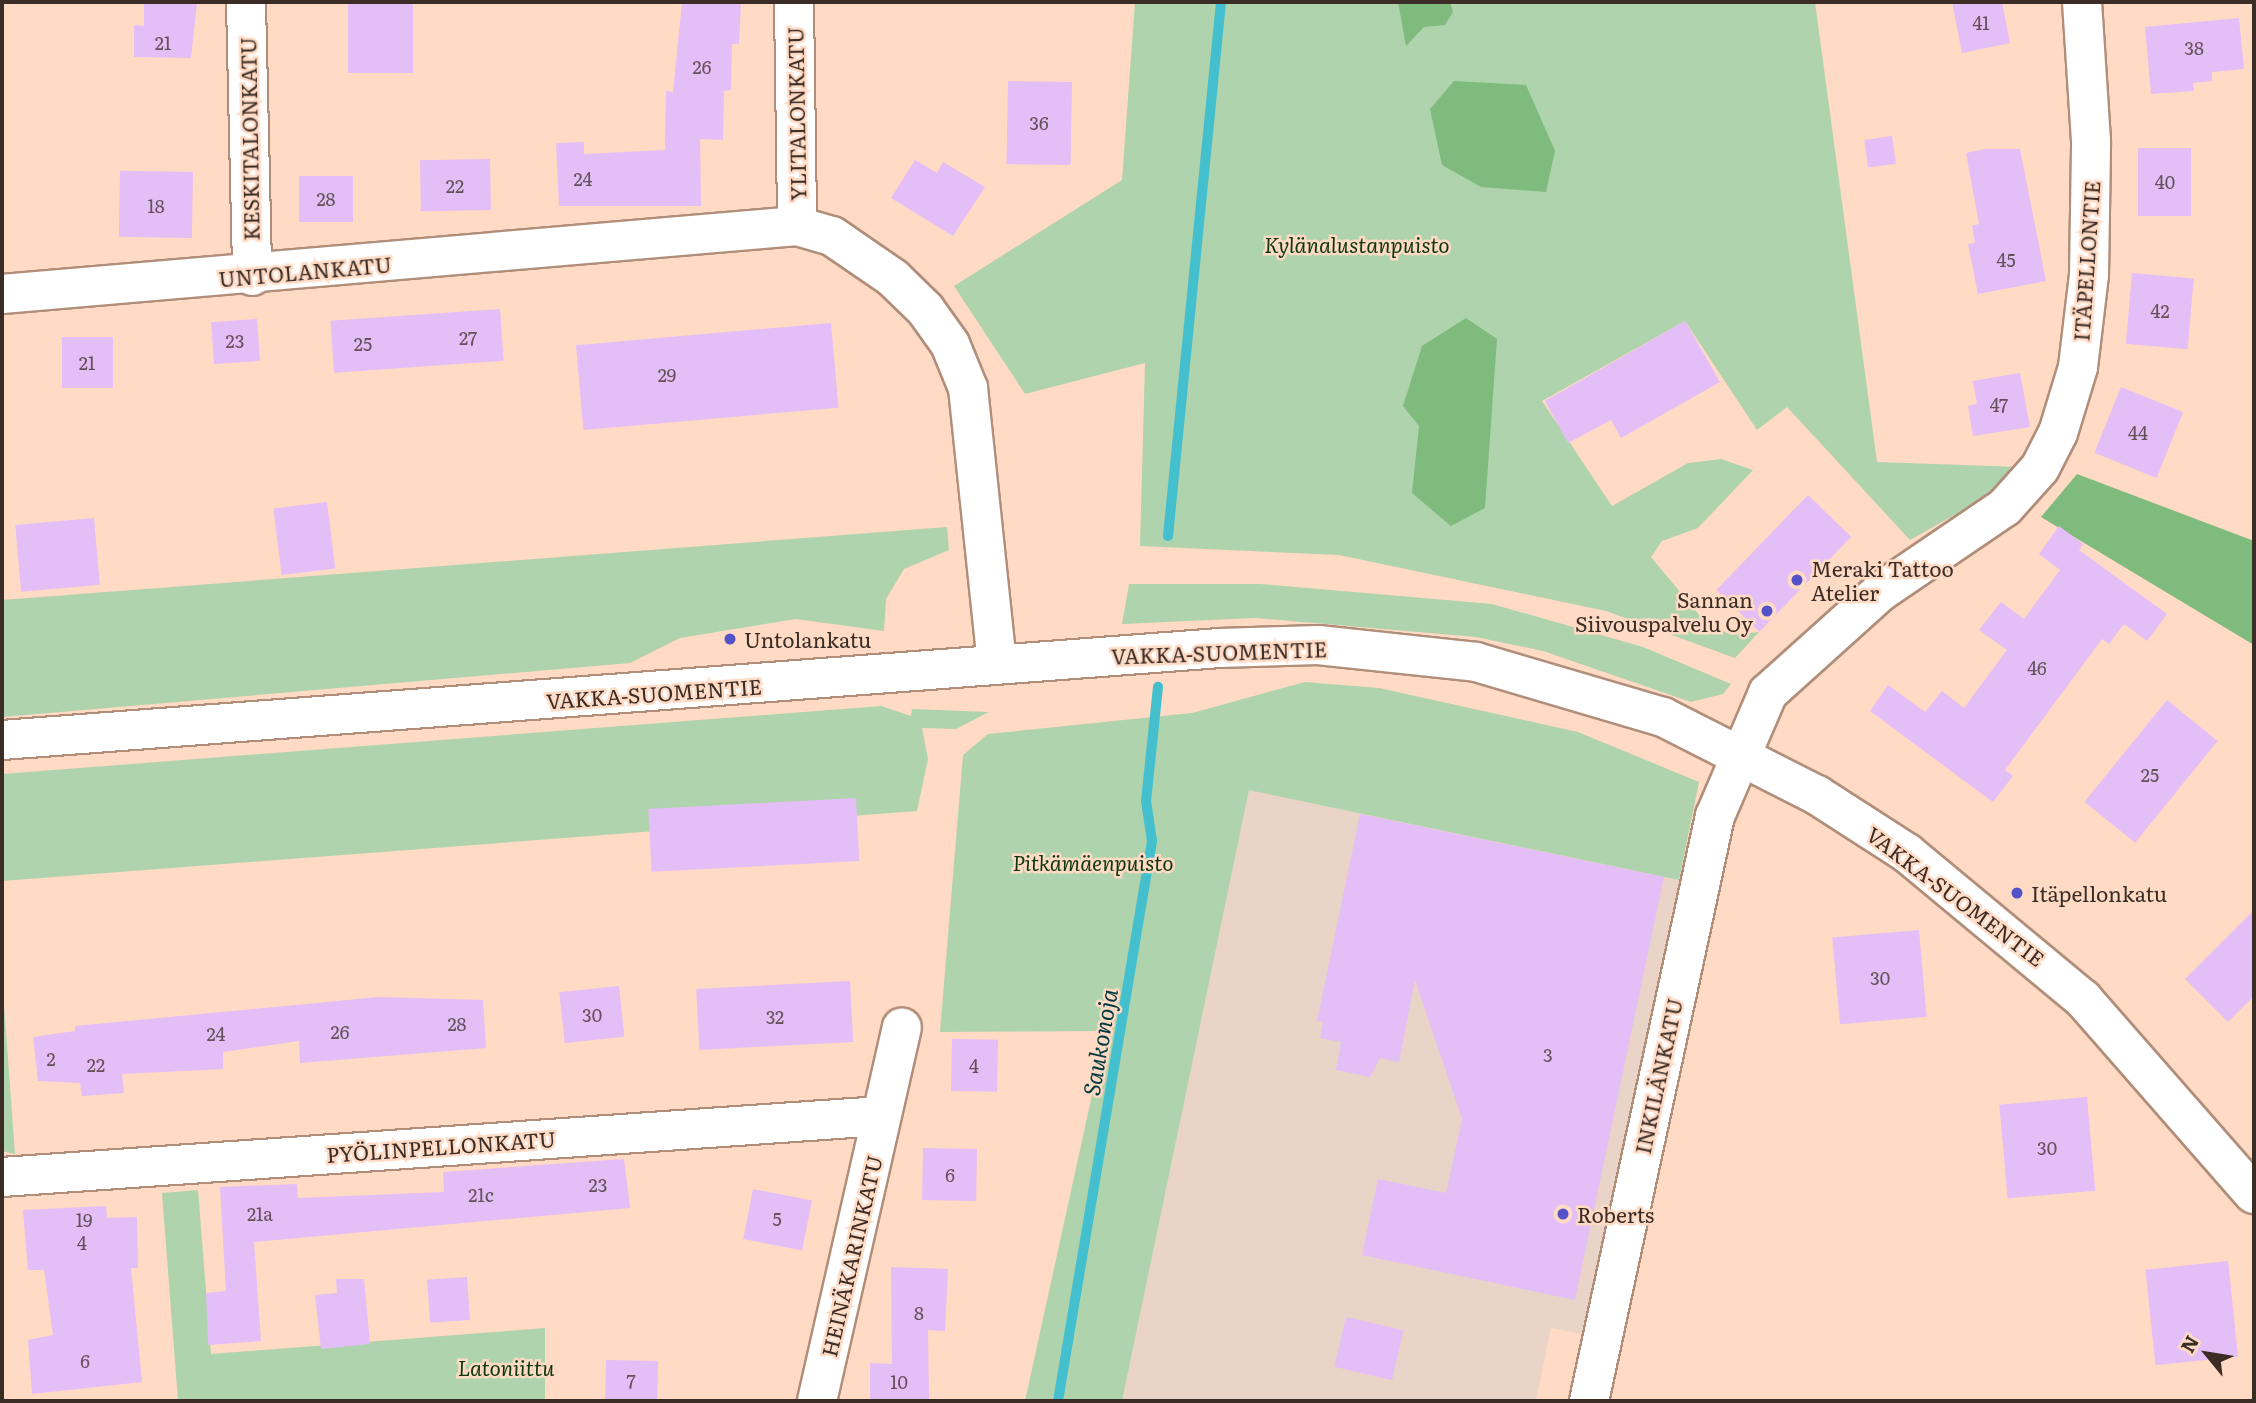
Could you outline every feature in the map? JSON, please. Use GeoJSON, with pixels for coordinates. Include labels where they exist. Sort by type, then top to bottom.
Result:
{"type":"FeatureCollection","features":[{"type":"Feature","properties":{"kind":"street","name":"KESKITALONKATU"},"geometry":{"type":"LineString","coordinates":[[246,2],[252,276]]}},
{"type":"Feature","properties":{"kind":"street","name":"YLITALONKATU"},"geometry":{"type":"LineString","coordinates":[[794,2],[797,226]]}},
{"type":"Feature","properties":{"kind":"street","name":"ITÄPELLONTIE"},"geometry":{"type":"LineString","coordinates":[[1739,754],[1768,693],[1796,665],[1880,592],[2005,507],[2050,453],[2077,367],[2089,275],[2091,141],[2082,2]]}},
{"type":"Feature","properties":{"kind":"street","name":"UNTOLANKATU"},"geometry":{"type":"LineString","coordinates":[[2,294],[252,276],[797,226],[832,236],[893,278],[950,344],[976,428],[997,664]]}},
{"type":"Feature","properties":{"kind":"street","name":"VAKKA-SUOMENTIE"},"geometry":{"type":"LineString","coordinates":[[2,740],[997,664],[1318,645],[1476,662],[1663,717],[1739,754],[1907,853],[2031,950],[2108,1026],[2254,1194]]}},
{"type":"Feature","properties":{"kind":"street","name":"INKILÄNKATU"},"geometry":{"type":"LineString","coordinates":[[1588,1401],[1699,881],[1739,754]]}},
{"type":"Feature","properties":{"kind":"street","name":"HEINÄKARINKATU"},"geometry":{"type":"LineString","coordinates":[[817,1401],[874,1173],[880,1116],[902,1028]]}},
{"type":"Feature","properties":{"kind":"street","name":"PYÖLINPELLONKATU"},"geometry":{"type":"LineString","coordinates":[[2,1177],[880,1116]]}},
{"type":"Feature","properties":{"kind":"shaded area"},"geometry":{"type":"Polygon","coordinates":[[[1249,789],[1679,880],[1583,1334],[1551,1328],[1536,1401],[1122,1401],[1249,789]]]}},
{"type":"Feature","properties":{"kind":"green space","name":"Kylänalustanpuisto"},"geometry":{"type":"Polygon","coordinates":[[[1135,2],[1815,2],[1877,462],[2020,467],[1995,492],[1910,540],[1787,407],[1757,430],[1685,321],[1542,401],[1612,506],[1688,463],[1721,459],[1753,470],[1698,528],[1662,541],[1651,557],[1705,622],[1731,635],[1759,632],[1735,658],[1606,611],[1339,555],[1140,546],[1145,363],[1025,394],[954,286],[1122,180],[1135,2]]]}},
{"type":"Feature","properties":{"kind":"green space"},"geometry":{"type":"Polygon","coordinates":[[[1398,2],[1450,2],[1453,12],[1445,25],[1424,27],[1406,46],[1398,2]]]}},
{"type":"Feature","properties":{"kind":"green space"},"geometry":{"type":"Polygon","coordinates":[[[1454,81],[1526,85],[1555,151],[1546,192],[1481,187],[1442,165],[1430,109],[1454,81]]]}},
{"type":"Feature","properties":{"kind":"green space"},"geometry":{"type":"Polygon","coordinates":[[[1466,318],[1497,339],[1485,508],[1451,526],[1412,493],[1419,426],[1403,406],[1422,346],[1466,318]]]}},
{"type":"Feature","properties":{"kind":"green space"},"geometry":{"type":"Polygon","coordinates":[[[2077,474],[2254,541],[2254,645],[2041,517],[2077,474]]]}},
{"type":"Feature","properties":{"kind":"green space"},"geometry":{"type":"Polygon","coordinates":[[[947,527],[949,550],[904,569],[886,599],[884,631],[796,619],[680,638],[630,663],[2,717],[2,600],[947,527]]]}},
{"type":"Feature","properties":{"kind":"green space"},"geometry":{"type":"Polygon","coordinates":[[[1129,584],[1260,584],[1492,604],[1643,647],[1731,684],[1723,694],[1691,702],[1543,651],[1476,637],[1255,618],[1122,624],[1129,584]]]}},
{"type":"Feature","properties":{"kind":"green space","name":"Pitkämäenpuisto"},"geometry":{"type":"Polygon","coordinates":[[[1305,682],[1379,688],[1578,732],[1699,782],[1679,880],[1249,790],[1122,1401],[1025,1401],[1106,1031],[940,1032],[963,755],[988,734],[1192,713],[1305,682]]]}},
{"type":"Feature","properties":{"kind":"green space"},"geometry":{"type":"Polygon","coordinates":[[[881,706],[911,716],[912,709],[989,712],[956,729],[922,728],[928,759],[917,811],[2,881],[2,774],[881,706]]]}},
{"type":"Feature","properties":{"kind":"green space"},"geometry":{"type":"Polygon","coordinates":[[[2,978],[15,1154],[2,1151],[2,978]]]}},
{"type":"Feature","properties":{"kind":"green space","name":"Latoniittu"},"geometry":{"type":"Polygon","coordinates":[[[198,1190],[211,1354],[545,1328],[545,1401],[178,1401],[162,1193],[198,1190]]]}},
{"type":"Feature","properties":{"kind":"building"},"geometry":{"type":"Polygon","coordinates":[[[348,2],[413,2],[413,73],[348,73],[348,2]]]}},
{"type":"Feature","properties":{"kind":"building"},"geometry":{"type":"Polygon","coordinates":[[[682,2],[741,2],[739,44],[732,44],[731,90],[724,91],[723,140],[700,139],[701,206],[559,206],[556,143],[584,142],[584,154],[665,150],[666,91],[673,92],[682,2]]]}},
{"type":"Feature","properties":{"kind":"building"},"geometry":{"type":"Polygon","coordinates":[[[1952,2],[2002,2],[2010,43],[1962,53],[1952,2]]]}},
{"type":"Feature","properties":{"kind":"building"},"geometry":{"type":"Polygon","coordinates":[[[144,3],[197,3],[191,58],[134,57],[134,25],[144,26],[144,3]]]}},
{"type":"Feature","properties":{"kind":"building"},"geometry":{"type":"Polygon","coordinates":[[[2239,18],[2244,69],[2212,72],[2212,81],[2193,83],[2194,91],[2151,94],[2145,27],[2239,18]]]}},
{"type":"Feature","properties":{"kind":"building"},"geometry":{"type":"Polygon","coordinates":[[[1008,81],[1072,82],[1071,165],[1007,164],[1008,81]]]}},
{"type":"Feature","properties":{"kind":"building"},"geometry":{"type":"Polygon","coordinates":[[[1892,136],[1896,164],[1868,168],[1864,140],[1892,136]]]}},
{"type":"Feature","properties":{"kind":"building"},"geometry":{"type":"Polygon","coordinates":[[[2138,148],[2191,148],[2191,216],[2138,216],[2138,148]]]}},
{"type":"Feature","properties":{"kind":"building"},"geometry":{"type":"Polygon","coordinates":[[[1985,149],[2020,149],[2046,281],[1978,294],[1968,244],[1975,243],[1972,226],[1979,224],[1966,153],[1985,149]]]}},
{"type":"Feature","properties":{"kind":"building"},"geometry":{"type":"Polygon","coordinates":[[[490,159],[491,210],[421,211],[420,160],[490,159]]]}},
{"type":"Feature","properties":{"kind":"building"},"geometry":{"type":"Polygon","coordinates":[[[915,160],[937,173],[943,162],[985,187],[953,236],[891,198],[915,160]]]}},
{"type":"Feature","properties":{"kind":"building"},"geometry":{"type":"Polygon","coordinates":[[[120,171],[193,172],[192,238],[119,237],[120,171]]]}},
{"type":"Feature","properties":{"kind":"building"},"geometry":{"type":"Polygon","coordinates":[[[299,176],[353,176],[353,222],[299,222],[299,176]]]}},
{"type":"Feature","properties":{"kind":"building"},"geometry":{"type":"Polygon","coordinates":[[[2132,273],[2194,278],[2188,349],[2126,344],[2132,273]]]}},
{"type":"Feature","properties":{"kind":"building"},"geometry":{"type":"Polygon","coordinates":[[[500,309],[504,361],[334,373],[330,321],[500,309]]]}},
{"type":"Feature","properties":{"kind":"building"},"geometry":{"type":"Polygon","coordinates":[[[257,319],[260,361],[214,364],[211,322],[257,319]]]}},
{"type":"Feature","properties":{"kind":"building"},"geometry":{"type":"Polygon","coordinates":[[[1685,321],[1720,382],[1621,438],[1611,420],[1568,443],[1545,401],[1685,321]]]}},
{"type":"Feature","properties":{"kind":"building"},"geometry":{"type":"Polygon","coordinates":[[[831,323],[838,408],[583,430],[576,345],[831,323]]]}},
{"type":"Feature","properties":{"kind":"building"},"geometry":{"type":"Polygon","coordinates":[[[62,337],[113,337],[113,388],[62,388],[62,337]]]}},
{"type":"Feature","properties":{"kind":"building"},"geometry":{"type":"Polygon","coordinates":[[[2020,373],[2030,427],[1973,436],[1968,406],[1977,404],[1973,381],[2020,373]]]}},
{"type":"Feature","properties":{"kind":"building"},"geometry":{"type":"Polygon","coordinates":[[[2121,387],[2183,412],[2157,478],[2094,453],[2121,387]]]}},
{"type":"Feature","properties":{"kind":"building"},"geometry":{"type":"Polygon","coordinates":[[[1808,495],[1851,537],[1759,632],[1716,590],[1808,495]]]}},
{"type":"Feature","properties":{"kind":"building"},"geometry":{"type":"Polygon","coordinates":[[[327,502],[335,569],[282,575],[273,509],[327,502]]]}},
{"type":"Feature","properties":{"kind":"building"},"geometry":{"type":"Polygon","coordinates":[[[94,518],[100,585],[21,592],[15,525],[94,518]]]}},
{"type":"Feature","properties":{"kind":"building"},"geometry":{"type":"Polygon","coordinates":[[[2059,526],[2083,544],[2079,550],[2167,614],[2147,641],[2124,624],[2109,644],[2102,639],[2005,770],[2013,776],[1993,802],[1870,711],[1888,685],[1925,712],[1942,691],[1964,708],[2007,650],[1979,630],[2001,602],[2024,619],[2060,570],[2039,554],[2059,526]]]}},
{"type":"Feature","properties":{"kind":"building"},"geometry":{"type":"Polygon","coordinates":[[[2167,700],[2218,741],[2135,843],[2085,802],[2167,700]]]}},
{"type":"Feature","properties":{"kind":"building"},"geometry":{"type":"Polygon","coordinates":[[[856,798],[859,861],[652,872],[648,809],[856,798]]]}},
{"type":"Feature","properties":{"kind":"building"},"geometry":{"type":"Polygon","coordinates":[[[1360,814],[1664,877],[1575,1300],[1362,1255],[1378,1179],[1446,1193],[1462,1119],[1415,980],[1399,1062],[1380,1058],[1370,1077],[1336,1070],[1341,1042],[1320,1038],[1323,1022],[1317,1021],[1360,814]]]}},
{"type":"Feature","properties":{"kind":"building"},"geometry":{"type":"Polygon","coordinates":[[[2254,910],[2254,996],[2228,1022],[2185,979],[2254,910]]]}},
{"type":"Feature","properties":{"kind":"building"},"geometry":{"type":"Polygon","coordinates":[[[1919,930],[1927,1017],[1840,1024],[1832,938],[1919,930]]]}},
{"type":"Feature","properties":{"kind":"building"},"geometry":{"type":"Polygon","coordinates":[[[850,981],[853,1042],[699,1050],[696,989],[850,981]]]}},
{"type":"Feature","properties":{"kind":"building"},"geometry":{"type":"Polygon","coordinates":[[[619,986],[624,1037],[565,1043],[559,992],[619,986]]]}},
{"type":"Feature","properties":{"kind":"building"},"geometry":{"type":"Polygon","coordinates":[[[379,997],[483,1000],[486,1048],[300,1063],[299,1041],[223,1052],[223,1069],[122,1074],[124,1093],[82,1096],[80,1083],[38,1081],[33,1037],[75,1031],[75,1026],[379,997]]]}},
{"type":"Feature","properties":{"kind":"building"},"geometry":{"type":"Polygon","coordinates":[[[952,1039],[998,1040],[997,1092],[951,1091],[952,1039]]]}},
{"type":"Feature","properties":{"kind":"building"},"geometry":{"type":"Polygon","coordinates":[[[2087,1097],[2095,1191],[2008,1198],[1999,1105],[2087,1097]]]}},
{"type":"Feature","properties":{"kind":"building"},"geometry":{"type":"Polygon","coordinates":[[[923,1148],[977,1149],[976,1201],[922,1200],[923,1148]]]}},
{"type":"Feature","properties":{"kind":"building"},"geometry":{"type":"Polygon","coordinates":[[[624,1159],[630,1208],[254,1242],[261,1341],[208,1345],[206,1293],[226,1291],[220,1187],[297,1184],[298,1198],[444,1192],[443,1172],[624,1159]]]}},
{"type":"Feature","properties":{"kind":"building"},"geometry":{"type":"Polygon","coordinates":[[[753,1189],[812,1200],[802,1251],[743,1239],[753,1189]]]}},
{"type":"Feature","properties":{"kind":"building"},"geometry":{"type":"Polygon","coordinates":[[[106,1206],[107,1218],[137,1217],[138,1268],[131,1268],[142,1382],[32,1394],[28,1340],[53,1335],[44,1270],[28,1270],[23,1210],[106,1206]]]}},
{"type":"Feature","properties":{"kind":"building"},"geometry":{"type":"Polygon","coordinates":[[[2228,1261],[2238,1356],[2155,1365],[2145,1270],[2228,1261]]]}},
{"type":"Feature","properties":{"kind":"building"},"geometry":{"type":"Polygon","coordinates":[[[891,1267],[948,1269],[945,1331],[928,1330],[929,1399],[870,1401],[870,1363],[892,1364],[891,1267]]]}},
{"type":"Feature","properties":{"kind":"building"},"geometry":{"type":"Polygon","coordinates":[[[467,1277],[470,1320],[430,1323],[427,1280],[467,1277]]]}},
{"type":"Feature","properties":{"kind":"building"},"geometry":{"type":"Polygon","coordinates":[[[336,1279],[364,1279],[370,1344],[321,1349],[315,1295],[337,1293],[336,1279]]]}},
{"type":"Feature","properties":{"kind":"building"},"geometry":{"type":"Polygon","coordinates":[[[1346,1317],[1403,1330],[1392,1380],[1335,1367],[1346,1317]]]}},
{"type":"Feature","properties":{"kind":"building"},"geometry":{"type":"Polygon","coordinates":[[[606,1360],[658,1361],[657,1401],[605,1401],[606,1360]]]}},
{"type":"Feature","properties":{"kind":"waterway"},"geometry":{"type":"LineString","coordinates":[[1168,536],[1221,2]]}},
{"type":"Feature","properties":{"kind":"waterway","name":"Saukonoja"},"geometry":{"type":"LineString","coordinates":[[1058,1401],[1152,841],[1146,801],[1158,687]]}},
{"type":"Feature","properties":{"kind":"place","name":"Meraki Tattoo Atelier"},"geometry":{"type":"Point","coordinates":[1797,580]}},
{"type":"Feature","properties":{"kind":"place","name":"Sannan Siivouspalvelu Oy"},"geometry":{"type":"Point","coordinates":[1767,611]}},
{"type":"Feature","properties":{"kind":"place","name":"Untolankatu"},"geometry":{"type":"Point","coordinates":[730,639]}},
{"type":"Feature","properties":{"kind":"place","name":"Itäpellonkatu"},"geometry":{"type":"Point","coordinates":[2017,893]}},
{"type":"Feature","properties":{"kind":"place","name":"Roberts"},"geometry":{"type":"Point","coordinates":[1563,1214]}}]}
